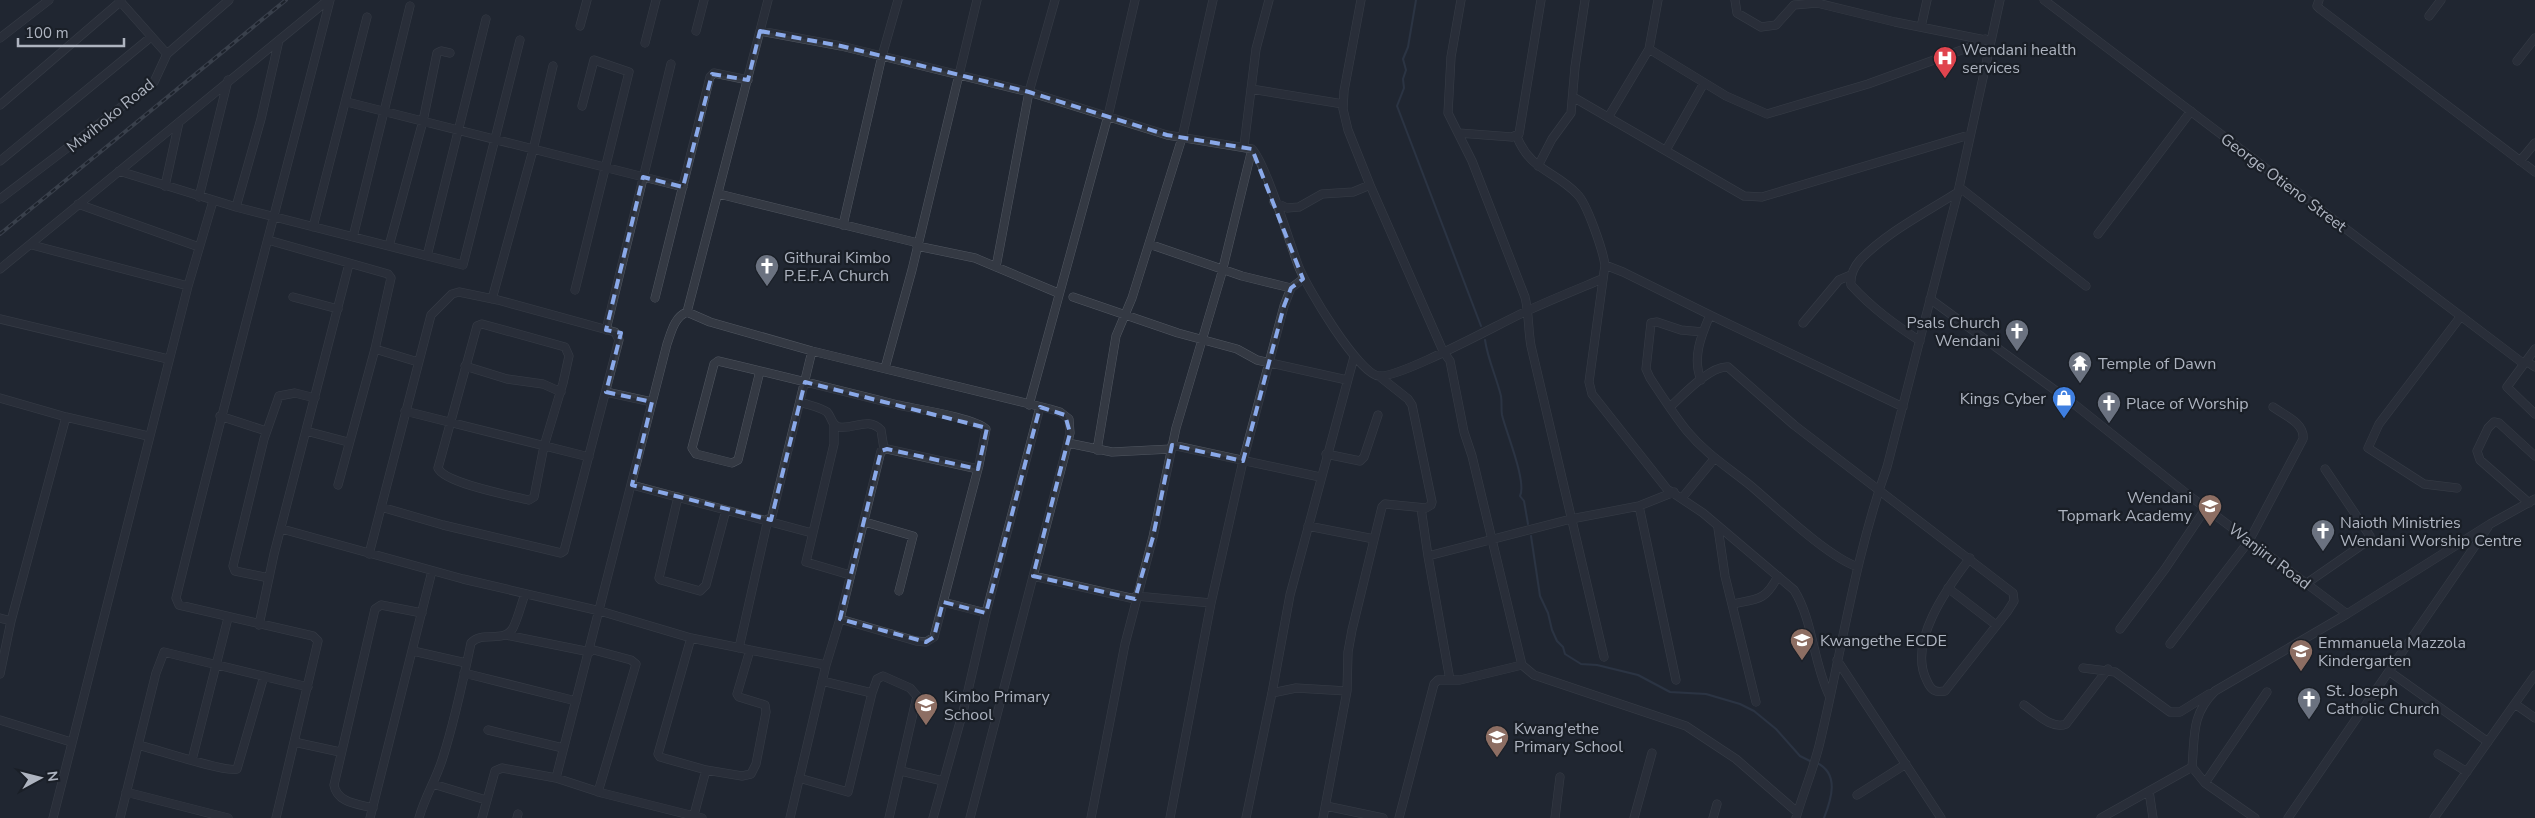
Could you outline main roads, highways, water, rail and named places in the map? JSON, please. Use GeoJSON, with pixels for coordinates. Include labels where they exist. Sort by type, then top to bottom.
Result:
{"type":"FeatureCollection","features":[{"type":"Feature","properties":{"kind":"waterway"},"geometry":{"type":"LineString","coordinates":[[1416,0],[1408,47],[1403,59],[1406,70],[1403,79],[1404,88],[1397,106],[1481,326]]}},
{"type":"Feature","properties":{"kind":"waterway"},"geometry":{"type":"LineString","coordinates":[[1485,340],[1501,396],[1502,415],[1521,480],[1520,496],[1524,501],[1528,524]]}},
{"type":"Feature","properties":{"kind":"waterway"},"geometry":{"type":"LineString","coordinates":[[1531,536],[1540,596],[1548,613],[1552,630],[1557,641],[1563,647],[1565,654],[1581,664],[1597,665],[1638,675],[1670,692],[1706,694],[1740,704],[1754,711],[1776,729],[1800,756],[1812,762]]}},
{"type":"Feature","properties":{"kind":"waterway"},"geometry":{"type":"LineString","coordinates":[[1817,763],[1829,774],[1831,780],[1831,796],[1824,818]]}},
{"type":"Feature","properties":{"kind":"railway"},"geometry":{"type":"LineString","coordinates":[[0,234],[286,0]]}},
{"type":"Feature","properties":{"kind":"place","name":"Wendani health services"},"geometry":{"type":"Point","coordinates":[1945,79]}},
{"type":"Feature","properties":{"kind":"place","name":"Githurai Kimbo P.E.F.A Church"},"geometry":{"type":"Point","coordinates":[767,287]}},
{"type":"Feature","properties":{"kind":"place","name":"Psals Church Wendani"},"geometry":{"type":"Point","coordinates":[2017,352]}},
{"type":"Feature","properties":{"kind":"place","name":"Temple of Dawn"},"geometry":{"type":"Point","coordinates":[2080,384]}},
{"type":"Feature","properties":{"kind":"place","name":"Kings Cyber"},"geometry":{"type":"Point","coordinates":[2064,419]}},
{"type":"Feature","properties":{"kind":"place","name":"Place of Worship"},"geometry":{"type":"Point","coordinates":[2109,424]}},
{"type":"Feature","properties":{"kind":"place","name":"Wendani Topmark Academy"},"geometry":{"type":"Point","coordinates":[2210,527]}},
{"type":"Feature","properties":{"kind":"place","name":"Naioth Ministries Wendani Worship Centre"},"geometry":{"type":"Point","coordinates":[2323,552]}},
{"type":"Feature","properties":{"kind":"place","name":"Kwangethe ECDE"},"geometry":{"type":"Point","coordinates":[1802,661]}},
{"type":"Feature","properties":{"kind":"place","name":"Emmanuela Mazzola Kindergarten"},"geometry":{"type":"Point","coordinates":[2301,672]}},
{"type":"Feature","properties":{"kind":"place","name":"St. Joseph Catholic Church"},"geometry":{"type":"Point","coordinates":[2309,720]}},
{"type":"Feature","properties":{"kind":"place","name":"Kimbo Primary School"},"geometry":{"type":"Point","coordinates":[926,726]}},
{"type":"Feature","properties":{"kind":"place","name":"Kwang'ethe Primary School"},"geometry":{"type":"Point","coordinates":[1497,758]}}]}
